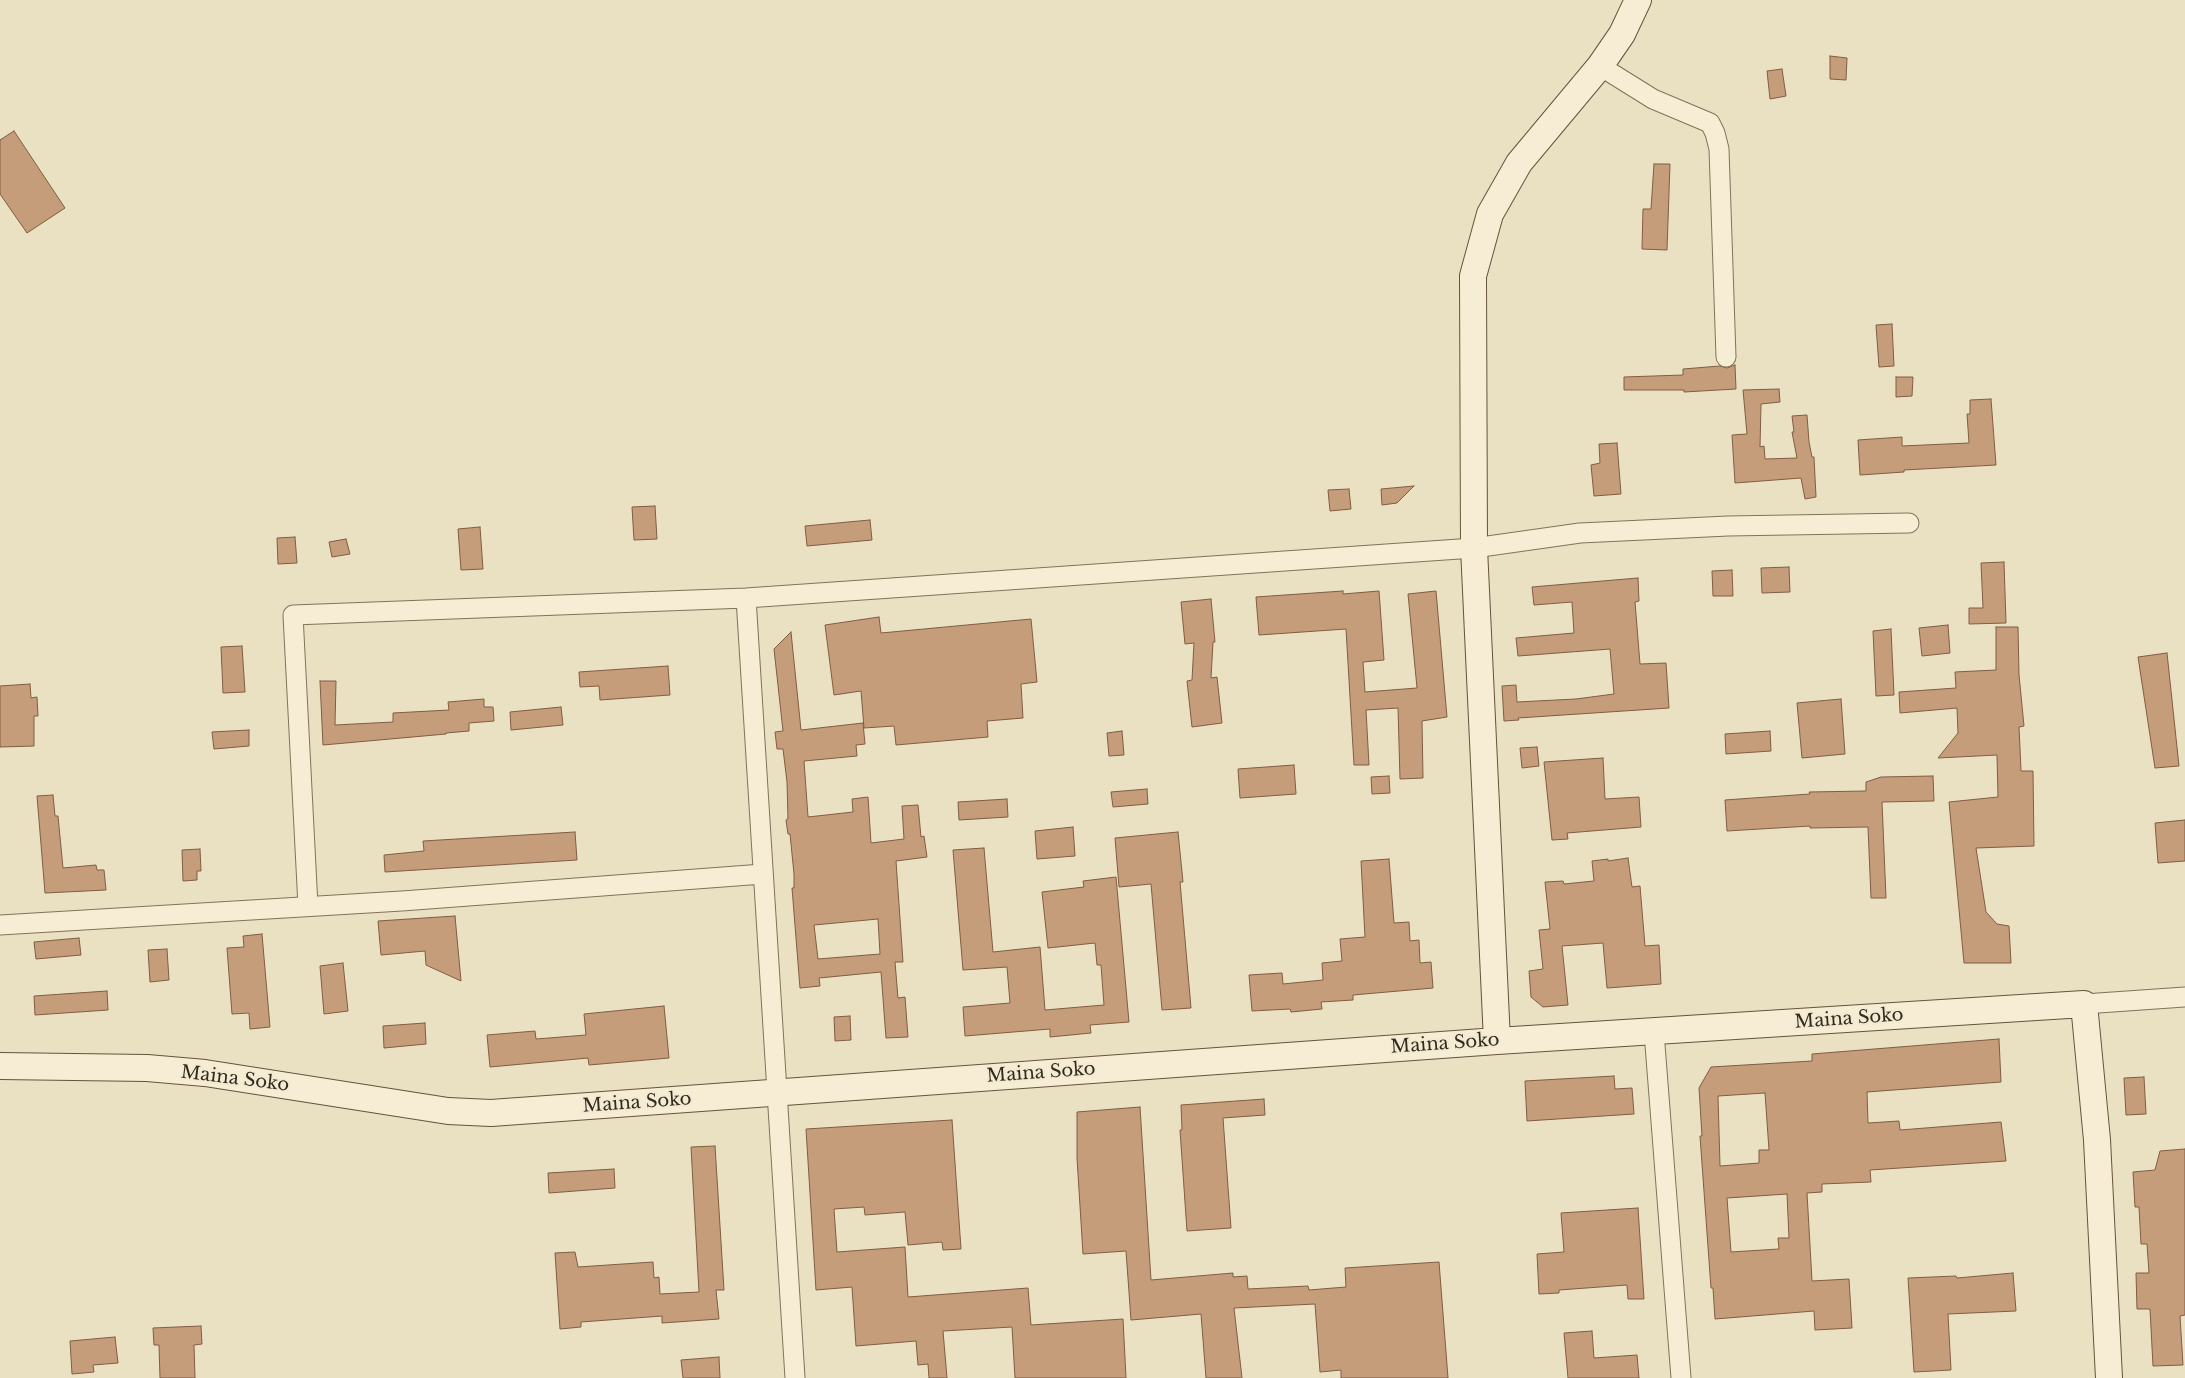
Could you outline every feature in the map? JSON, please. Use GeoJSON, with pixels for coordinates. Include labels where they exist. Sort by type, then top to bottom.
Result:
{"type":"FeatureCollection","features":[{"type":"Feature","properties":{"kind":"street"},"geometry":{"type":"LineString","coordinates":[[1497,1041],[1474,548],[1473,276],[1490,214],[1519,162],[1600,66],[1622,34],[1638,0]]}},
{"type":"Feature","properties":{"kind":"street"},"geometry":{"type":"LineString","coordinates":[[1600,66],[1653,99],[1710,123],[1715,133],[1718,149],[1726,357]]}},
{"type":"Feature","properties":{"kind":"street"},"geometry":{"type":"LineString","coordinates":[[308,906],[293,615],[746,598],[1474,548],[1580,533],[1728,526],[1909,523]]}},
{"type":"Feature","properties":{"kind":"street"},"geometry":{"type":"LineString","coordinates":[[746,598],[795,1378]]}},
{"type":"Feature","properties":{"kind":"street"},"geometry":{"type":"LineString","coordinates":[[0,925],[402,901],[763,874]]}},
{"type":"Feature","properties":{"kind":"street"},"geometry":{"type":"LineString","coordinates":[[2109,1378],[2097,1140],[2084,1004],[2185,997]]}},
{"type":"Feature","properties":{"kind":"street","name":"Maina Soko"},"geometry":{"type":"LineString","coordinates":[[0,1066],[147,1068],[205,1073],[448,1111],[491,1113],[1497,1041],[2084,1004]]}},
{"type":"Feature","properties":{"kind":"street"},"geometry":{"type":"LineString","coordinates":[[1654,1032],[1681,1378]]}},
{"type":"Feature","properties":{"kind":"building"},"geometry":{"type":"Polygon","coordinates":[[[1830,56],[1847,58],[1846,80],[1830,79],[1830,56]]]}},
{"type":"Feature","properties":{"kind":"building"},"geometry":{"type":"Polygon","coordinates":[[[1782,69],[1786,96],[1770,99],[1767,71],[1782,69]]]}},
{"type":"Feature","properties":{"kind":"building"},"geometry":{"type":"Polygon","coordinates":[[[14,131],[65,208],[27,233],[0,194],[0,140],[14,131]]]}},
{"type":"Feature","properties":{"kind":"building"},"geometry":{"type":"Polygon","coordinates":[[[1654,164],[1670,164],[1667,250],[1642,249],[1643,209],[1651,209],[1654,164]]]}},
{"type":"Feature","properties":{"kind":"building"},"geometry":{"type":"Polygon","coordinates":[[[1892,324],[1894,366],[1879,367],[1876,325],[1892,324]]]}},
{"type":"Feature","properties":{"kind":"building"},"geometry":{"type":"Polygon","coordinates":[[[1735,365],[1736,389],[1684,392],[1684,390],[1624,390],[1624,377],[1683,375],[1683,369],[1720,366],[1727,368],[1735,365]]]}},
{"type":"Feature","properties":{"kind":"building"},"geometry":{"type":"Polygon","coordinates":[[[1896,377],[1913,377],[1912,396],[1896,397],[1896,377]]]}},
{"type":"Feature","properties":{"kind":"building"},"geometry":{"type":"Polygon","coordinates":[[[1779,389],[1780,402],[1761,404],[1760,447],[1764,446],[1765,459],[1797,458],[1792,432],[1794,432],[1792,416],[1807,415],[1809,442],[1812,457],[1814,457],[1816,497],[1805,499],[1801,478],[1735,483],[1732,435],[1747,434],[1743,390],[1779,389]]]}},
{"type":"Feature","properties":{"kind":"building"},"geometry":{"type":"Polygon","coordinates":[[[1991,399],[1996,465],[1904,470],[1904,472],[1860,475],[1858,440],[1902,437],[1902,446],[1969,443],[1967,414],[1970,414],[1970,400],[1991,399]]]}},
{"type":"Feature","properties":{"kind":"building"},"geometry":{"type":"Polygon","coordinates":[[[1617,443],[1621,494],[1594,496],[1591,465],[1600,463],[1599,444],[1617,443]]]}},
{"type":"Feature","properties":{"kind":"building"},"geometry":{"type":"Polygon","coordinates":[[[1414,486],[1397,503],[1382,505],[1381,489],[1414,486]]]}},
{"type":"Feature","properties":{"kind":"building"},"geometry":{"type":"Polygon","coordinates":[[[1349,489],[1351,509],[1330,511],[1328,490],[1349,489]]]}},
{"type":"Feature","properties":{"kind":"building"},"geometry":{"type":"Polygon","coordinates":[[[655,506],[657,539],[634,540],[632,507],[655,506]]]}},
{"type":"Feature","properties":{"kind":"building"},"geometry":{"type":"Polygon","coordinates":[[[870,520],[872,540],[807,546],[805,526],[870,520]]]}},
{"type":"Feature","properties":{"kind":"building"},"geometry":{"type":"Polygon","coordinates":[[[480,527],[483,569],[461,570],[458,529],[480,527]]]}},
{"type":"Feature","properties":{"kind":"building"},"geometry":{"type":"Polygon","coordinates":[[[295,537],[297,563],[278,564],[277,538],[295,537]]]}},
{"type":"Feature","properties":{"kind":"building"},"geometry":{"type":"Polygon","coordinates":[[[346,539],[350,554],[332,557],[329,542],[346,539]]]}},
{"type":"Feature","properties":{"kind":"building"},"geometry":{"type":"Polygon","coordinates":[[[2004,562],[2006,623],[1969,624],[1969,608],[1983,608],[1981,563],[2004,562]]]}},
{"type":"Feature","properties":{"kind":"building"},"geometry":{"type":"Polygon","coordinates":[[[1789,567],[1790,592],[1762,593],[1761,568],[1789,567]]]}},
{"type":"Feature","properties":{"kind":"building"},"geometry":{"type":"Polygon","coordinates":[[[1732,570],[1733,596],[1713,596],[1712,571],[1732,570]]]}},
{"type":"Feature","properties":{"kind":"building"},"geometry":{"type":"Polygon","coordinates":[[[1638,578],[1639,601],[1635,602],[1640,664],[1666,663],[1669,708],[1518,718],[1519,720],[1504,721],[1502,686],[1516,685],[1517,702],[1576,699],[1614,694],[1610,649],[1518,656],[1516,638],[1574,633],[1572,602],[1534,605],[1532,587],[1638,578]]]}},
{"type":"Feature","properties":{"kind":"building"},"geometry":{"type":"Polygon","coordinates":[[[1343,591],[1343,594],[1379,591],[1384,660],[1363,662],[1365,692],[1417,688],[1408,594],[1436,591],[1447,717],[1422,721],[1423,778],[1400,779],[1398,708],[1366,710],[1369,765],[1354,765],[1346,629],[1259,635],[1256,597],[1343,591]]]}},
{"type":"Feature","properties":{"kind":"building"},"geometry":{"type":"Polygon","coordinates":[[[1211,599],[1215,642],[1213,642],[1211,678],[1217,677],[1222,723],[1192,727],[1187,681],[1192,680],[1194,643],[1185,644],[1181,602],[1211,599]]]}},
{"type":"Feature","properties":{"kind":"building"},"geometry":{"type":"Polygon","coordinates":[[[879,617],[881,633],[1031,619],[1037,682],[1021,684],[1023,718],[987,721],[988,737],[896,745],[894,726],[864,728],[861,691],[834,695],[825,625],[879,617]]]}},
{"type":"Feature","properties":{"kind":"building"},"geometry":{"type":"Polygon","coordinates":[[[1948,625],[1950,653],[1922,656],[1919,628],[1948,625]]]}},
{"type":"Feature","properties":{"kind":"building"},"geometry":{"type":"Polygon","coordinates":[[[1996,627],[2018,627],[2019,675],[2024,726],[2019,727],[2021,771],[2033,771],[2034,846],[1976,848],[1986,912],[1997,924],[2009,926],[2011,963],[1964,963],[1949,802],[1998,797],[1997,755],[1938,758],[1958,733],[1957,708],[1900,713],[1899,692],[1956,688],[1955,672],[1996,670],[1996,627]]]}},
{"type":"Feature","properties":{"kind":"building"},"geometry":{"type":"Polygon","coordinates":[[[1891,629],[1894,695],[1876,696],[1873,631],[1891,629]]]}},
{"type":"Feature","properties":{"kind":"building"},"geometry":{"type":"Polygon","coordinates":[[[791,632],[801,730],[863,723],[865,744],[856,745],[857,756],[804,761],[808,817],[853,812],[852,799],[868,797],[871,843],[904,839],[902,806],[918,805],[921,837],[924,836],[927,857],[896,861],[903,962],[895,962],[898,998],[905,997],[908,1037],[886,1038],[881,972],[819,978],[820,986],[800,988],[792,888],[794,888],[794,874],[790,834],[788,834],[786,820],[788,819],[787,782],[783,749],[777,749],[775,732],[783,731],[774,649],[791,632]],[[878,919],[814,925],[818,959],[880,954],[878,919]]]}},
{"type":"Feature","properties":{"kind":"building"},"geometry":{"type":"Polygon","coordinates":[[[242,646],[245,692],[223,693],[221,647],[242,646]]]}},
{"type":"Feature","properties":{"kind":"building"},"geometry":{"type":"Polygon","coordinates":[[[2167,653],[2179,766],[2155,768],[2138,657],[2167,653]]]}},
{"type":"Feature","properties":{"kind":"building"},"geometry":{"type":"Polygon","coordinates":[[[668,666],[670,695],[600,700],[599,686],[580,687],[579,672],[668,666]]]}},
{"type":"Feature","properties":{"kind":"building"},"geometry":{"type":"Polygon","coordinates":[[[320,681],[336,681],[335,725],[393,722],[393,713],[449,710],[448,702],[484,699],[484,707],[493,707],[494,721],[469,723],[469,731],[323,745],[320,681]]]}},
{"type":"Feature","properties":{"kind":"building"},"geometry":{"type":"Polygon","coordinates":[[[30,684],[31,698],[37,697],[38,716],[34,716],[34,746],[0,747],[0,686],[30,684]]]}},
{"type":"Feature","properties":{"kind":"building"},"geometry":{"type":"Polygon","coordinates":[[[1841,699],[1845,754],[1802,758],[1797,703],[1841,699]]]}},
{"type":"Feature","properties":{"kind":"building"},"geometry":{"type":"Polygon","coordinates":[[[561,707],[563,725],[511,730],[510,712],[561,707]]]}},
{"type":"Feature","properties":{"kind":"building"},"geometry":{"type":"Polygon","coordinates":[[[249,730],[249,746],[214,749],[212,732],[249,730]]]}},
{"type":"Feature","properties":{"kind":"building"},"geometry":{"type":"Polygon","coordinates":[[[1122,731],[1124,755],[1109,756],[1107,733],[1122,731]]]}},
{"type":"Feature","properties":{"kind":"building"},"geometry":{"type":"Polygon","coordinates":[[[1770,731],[1771,751],[1726,754],[1725,734],[1770,731]]]}},
{"type":"Feature","properties":{"kind":"building"},"geometry":{"type":"Polygon","coordinates":[[[1537,747],[1539,766],[1522,768],[1520,748],[1537,747]]]}},
{"type":"Feature","properties":{"kind":"building"},"geometry":{"type":"Polygon","coordinates":[[[1603,758],[1605,799],[1639,797],[1641,827],[1567,833],[1568,839],[1552,840],[1544,762],[1603,758]]]}},
{"type":"Feature","properties":{"kind":"building"},"geometry":{"type":"Polygon","coordinates":[[[1294,765],[1296,794],[1240,798],[1238,769],[1294,765]]]}},
{"type":"Feature","properties":{"kind":"building"},"geometry":{"type":"Polygon","coordinates":[[[1389,776],[1390,793],[1372,794],[1371,777],[1389,776]]]}},
{"type":"Feature","properties":{"kind":"building"},"geometry":{"type":"Polygon","coordinates":[[[1933,776],[1934,801],[1882,802],[1886,898],[1871,898],[1868,827],[1810,828],[1810,826],[1727,831],[1725,800],[1810,794],[1809,792],[1866,791],[1866,782],[1881,777],[1933,776]]]}},
{"type":"Feature","properties":{"kind":"building"},"geometry":{"type":"Polygon","coordinates":[[[1147,789],[1148,804],[1113,807],[1111,792],[1147,789]]]}},
{"type":"Feature","properties":{"kind":"building"},"geometry":{"type":"Polygon","coordinates":[[[53,795],[55,816],[58,816],[63,868],[96,865],[97,870],[104,870],[106,890],[45,893],[37,796],[53,795]]]}},
{"type":"Feature","properties":{"kind":"building"},"geometry":{"type":"Polygon","coordinates":[[[1007,799],[1008,817],[959,820],[958,802],[1007,799]]]}},
{"type":"Feature","properties":{"kind":"building"},"geometry":{"type":"Polygon","coordinates":[[[2185,820],[2185,861],[2158,863],[2155,823],[2185,820]]]}},
{"type":"Feature","properties":{"kind":"building"},"geometry":{"type":"Polygon","coordinates":[[[1073,827],[1075,856],[1037,859],[1035,831],[1073,827]]]}},
{"type":"Feature","properties":{"kind":"building"},"geometry":{"type":"Polygon","coordinates":[[[575,832],[577,860],[385,872],[384,855],[424,851],[423,841],[575,832]]]}},
{"type":"Feature","properties":{"kind":"building"},"geometry":{"type":"Polygon","coordinates":[[[1178,832],[1183,882],[1180,882],[1191,1008],[1162,1010],[1151,884],[1119,887],[1115,838],[1178,832]]]}},
{"type":"Feature","properties":{"kind":"building"},"geometry":{"type":"Polygon","coordinates":[[[984,848],[993,952],[1040,947],[1045,1010],[1104,1005],[1101,965],[1097,965],[1095,943],[1048,948],[1042,892],[1084,887],[1083,881],[1116,877],[1129,1022],[1090,1025],[1091,1033],[1050,1037],[1050,1029],[965,1036],[963,1007],[1010,1003],[1007,967],[963,970],[953,850],[984,848]]]}},
{"type":"Feature","properties":{"kind":"building"},"geometry":{"type":"Polygon","coordinates":[[[200,849],[201,871],[197,871],[197,880],[183,881],[182,850],[200,849]]]}},
{"type":"Feature","properties":{"kind":"building"},"geometry":{"type":"Polygon","coordinates":[[[1628,858],[1632,887],[1640,886],[1645,946],[1659,945],[1661,984],[1607,988],[1603,943],[1562,946],[1568,1005],[1543,1007],[1531,997],[1529,971],[1543,969],[1539,930],[1550,929],[1545,882],[1563,881],[1564,884],[1594,881],[1592,861],[1628,858]]]}},
{"type":"Feature","properties":{"kind":"building"},"geometry":{"type":"Polygon","coordinates":[[[1389,859],[1394,923],[1409,922],[1410,941],[1419,940],[1420,963],[1431,962],[1433,988],[1353,995],[1353,1000],[1321,1002],[1322,1009],[1291,1012],[1290,1009],[1252,1011],[1249,975],[1282,973],[1283,984],[1323,980],[1322,963],[1342,961],[1340,939],[1365,937],[1361,861],[1389,859]]]}},
{"type":"Feature","properties":{"kind":"building"},"geometry":{"type":"Polygon","coordinates":[[[455,916],[461,981],[426,965],[425,951],[381,955],[378,921],[455,916]]]}},
{"type":"Feature","properties":{"kind":"building"},"geometry":{"type":"Polygon","coordinates":[[[262,934],[270,1027],[250,1029],[249,1013],[232,1014],[227,948],[244,947],[243,936],[262,934]]]}},
{"type":"Feature","properties":{"kind":"building"},"geometry":{"type":"Polygon","coordinates":[[[79,938],[81,955],[36,959],[34,942],[79,938]]]}},
{"type":"Feature","properties":{"kind":"building"},"geometry":{"type":"Polygon","coordinates":[[[167,949],[169,980],[150,982],[148,950],[167,949]]]}},
{"type":"Feature","properties":{"kind":"building"},"geometry":{"type":"Polygon","coordinates":[[[343,963],[348,1011],[324,1014],[320,966],[343,963]]]}},
{"type":"Feature","properties":{"kind":"building"},"geometry":{"type":"Polygon","coordinates":[[[107,991],[108,1010],[35,1015],[34,996],[107,991]]]}},
{"type":"Feature","properties":{"kind":"building"},"geometry":{"type":"Polygon","coordinates":[[[664,1006],[669,1058],[589,1065],[588,1058],[490,1067],[487,1035],[535,1031],[536,1039],[586,1035],[584,1014],[664,1006]]]}},
{"type":"Feature","properties":{"kind":"building"},"geometry":{"type":"Polygon","coordinates":[[[850,1016],[851,1040],[835,1041],[834,1017],[850,1016]]]}},
{"type":"Feature","properties":{"kind":"building"},"geometry":{"type":"Polygon","coordinates":[[[425,1023],[426,1044],[384,1048],[383,1026],[425,1023]]]}},
{"type":"Feature","properties":{"kind":"building"},"geometry":{"type":"Polygon","coordinates":[[[1999,1039],[2001,1082],[1867,1092],[1868,1123],[1899,1121],[1900,1130],[2001,1122],[2006,1161],[1870,1170],[1871,1182],[1822,1184],[1822,1192],[1807,1193],[1812,1281],[1849,1279],[1852,1328],[1815,1330],[1814,1311],[1715,1319],[1700,1136],[1702,1136],[1699,1088],[1711,1067],[1812,1061],[1812,1054],[1999,1039]],[[1765,1093],[1718,1096],[1720,1166],[1759,1163],[1759,1150],[1769,1150],[1765,1093]],[[1787,1194],[1727,1198],[1731,1252],[1779,1249],[1778,1238],[1789,1238],[1787,1194]]]}},
{"type":"Feature","properties":{"kind":"building"},"geometry":{"type":"Polygon","coordinates":[[[1614,1076],[1615,1089],[1632,1088],[1634,1114],[1527,1121],[1525,1081],[1614,1076]]]}},
{"type":"Feature","properties":{"kind":"building"},"geometry":{"type":"Polygon","coordinates":[[[2144,1077],[2146,1114],[2126,1115],[2124,1078],[2144,1077]]]}},
{"type":"Feature","properties":{"kind":"building"},"geometry":{"type":"Polygon","coordinates":[[[1264,1099],[1265,1115],[1223,1118],[1231,1228],[1187,1231],[1180,1130],[1182,1130],[1181,1105],[1264,1099]]]}},
{"type":"Feature","properties":{"kind":"building"},"geometry":{"type":"Polygon","coordinates":[[[1140,1107],[1151,1280],[1233,1273],[1233,1277],[1247,1276],[1248,1289],[1308,1286],[1309,1290],[1346,1287],[1345,1268],[1439,1262],[1448,1378],[1341,1378],[1341,1370],[1320,1372],[1315,1304],[1234,1308],[1242,1378],[1206,1378],[1201,1314],[1131,1320],[1126,1251],[1083,1254],[1077,1158],[1077,1112],[1140,1107]]]}},
{"type":"Feature","properties":{"kind":"building"},"geometry":{"type":"Polygon","coordinates":[[[952,1120],[961,1249],[943,1250],[942,1242],[908,1245],[905,1212],[865,1215],[864,1207],[834,1209],[837,1252],[905,1247],[908,1297],[1028,1288],[1031,1325],[1123,1319],[1126,1378],[1015,1378],[1012,1327],[943,1331],[947,1378],[929,1378],[928,1364],[918,1365],[916,1341],[856,1346],[852,1287],[816,1290],[806,1129],[952,1120]]]}},
{"type":"Feature","properties":{"kind":"building"},"geometry":{"type":"Polygon","coordinates":[[[715,1146],[724,1290],[716,1290],[719,1319],[662,1323],[662,1316],[581,1322],[581,1327],[560,1329],[555,1253],[575,1252],[578,1267],[653,1262],[654,1278],[659,1277],[660,1294],[699,1292],[691,1147],[715,1146]]]}},
{"type":"Feature","properties":{"kind":"building"},"geometry":{"type":"Polygon","coordinates":[[[2185,1149],[2185,1315],[2180,1316],[2183,1365],[2153,1366],[2150,1309],[2137,1309],[2136,1273],[2149,1273],[2147,1244],[2141,1244],[2139,1207],[2135,1207],[2133,1172],[2155,1170],[2160,1151],[2185,1149]]]}},
{"type":"Feature","properties":{"kind":"building"},"geometry":{"type":"Polygon","coordinates":[[[614,1169],[615,1188],[549,1193],[548,1173],[614,1169]]]}},
{"type":"Feature","properties":{"kind":"building"},"geometry":{"type":"Polygon","coordinates":[[[1638,1208],[1644,1299],[1628,1299],[1627,1285],[1559,1290],[1559,1293],[1539,1294],[1537,1254],[1564,1252],[1561,1213],[1638,1208]]]}},
{"type":"Feature","properties":{"kind":"building"},"geometry":{"type":"Polygon","coordinates":[[[2013,1273],[2016,1311],[1948,1314],[1951,1370],[1914,1372],[1908,1278],[1956,1276],[1957,1278],[2013,1273]]]}},
{"type":"Feature","properties":{"kind":"building"},"geometry":{"type":"Polygon","coordinates":[[[201,1326],[202,1344],[194,1345],[195,1378],[160,1378],[159,1345],[154,1345],[153,1328],[201,1326]]]}},
{"type":"Feature","properties":{"kind":"building"},"geometry":{"type":"Polygon","coordinates":[[[1592,1331],[1594,1358],[1637,1355],[1639,1378],[1568,1378],[1564,1333],[1592,1331]]]}},
{"type":"Feature","properties":{"kind":"building"},"geometry":{"type":"Polygon","coordinates":[[[115,1337],[118,1363],[93,1365],[94,1372],[72,1374],[70,1341],[115,1337]]]}},
{"type":"Feature","properties":{"kind":"building"},"geometry":{"type":"Polygon","coordinates":[[[719,1357],[720,1378],[683,1378],[681,1360],[719,1357]]]}}]}
